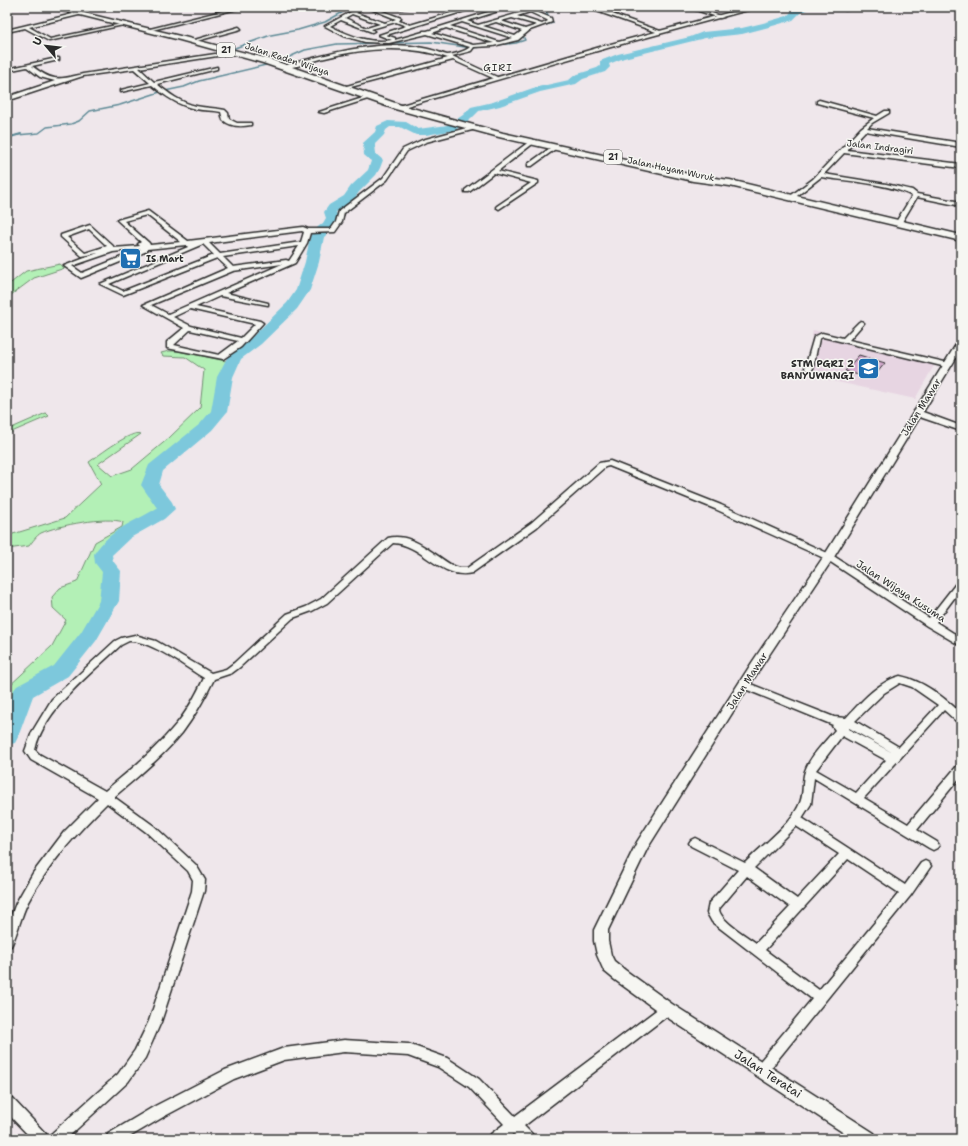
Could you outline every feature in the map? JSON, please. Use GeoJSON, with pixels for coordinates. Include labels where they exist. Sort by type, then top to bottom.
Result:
{"type":"FeatureCollection","features":[{"type":"Feature","properties":{"kind":"highway","name":"Jalan Raden Wijaya"},"geometry":{"type":"LineString","coordinates":[[51,7],[126,24],[236,52],[346,87],[398,107]]}},
{"type":"Feature","properties":{"kind":"highway","name":"Jalan Hayam Wuruk"},"geometry":{"type":"LineString","coordinates":[[398,107],[446,121],[532,142],[693,178],[730,183],[899,222],[961,238]]}},
{"type":"Feature","properties":{"kind":"highway","name":"Jalan Hayam Wuruk"},"geometry":{"type":"LineString","coordinates":[[495,133],[504,133],[724,180],[730,183]]}},
{"type":"Feature","properties":{"kind":"street"},"geometry":{"type":"LineString","coordinates":[[148,30],[243,7]]}},
{"type":"Feature","properties":{"kind":"street"},"geometry":{"type":"LineString","coordinates":[[363,7],[342,20],[327,26],[365,41],[395,40],[408,38],[509,7]]}},
{"type":"Feature","properties":{"kind":"street"},"geometry":{"type":"LineString","coordinates":[[368,7],[398,18],[396,21]]}},
{"type":"Feature","properties":{"kind":"street"},"geometry":{"type":"LineString","coordinates":[[396,7],[410,7]]}},
{"type":"Feature","properties":{"kind":"street"},"geometry":{"type":"LineString","coordinates":[[381,35],[476,7]]}},
{"type":"Feature","properties":{"kind":"street"},"geometry":{"type":"LineString","coordinates":[[346,87],[450,57],[472,48],[512,41],[526,31],[550,22],[550,19],[518,7]]}},
{"type":"Feature","properties":{"kind":"street"},"geometry":{"type":"LineString","coordinates":[[479,26],[542,7]]}},
{"type":"Feature","properties":{"kind":"street"},"geometry":{"type":"LineString","coordinates":[[587,7],[661,32]]}},
{"type":"Feature","properties":{"kind":"street"},"geometry":{"type":"LineString","coordinates":[[615,7],[624,10]]}},
{"type":"Feature","properties":{"kind":"street"},"geometry":{"type":"LineString","coordinates":[[608,14],[632,7]]}},
{"type":"Feature","properties":{"kind":"street"},"geometry":{"type":"LineString","coordinates":[[689,9],[704,7]]}},
{"type":"Feature","properties":{"kind":"street"},"geometry":{"type":"LineString","coordinates":[[398,107],[496,78],[755,7]]}},
{"type":"Feature","properties":{"kind":"street"},"geometry":{"type":"LineString","coordinates":[[845,9],[865,7]]}},
{"type":"Feature","properties":{"kind":"street"},"geometry":{"type":"LineString","coordinates":[[697,9],[722,17]]}},
{"type":"Feature","properties":{"kind":"street"},"geometry":{"type":"LineString","coordinates":[[353,13],[384,24]]}},
{"type":"Feature","properties":{"kind":"street"},"geometry":{"type":"LineString","coordinates":[[7,31],[81,14]]}},
{"type":"Feature","properties":{"kind":"street"},"geometry":{"type":"LineString","coordinates":[[512,16],[542,25]]}},
{"type":"Feature","properties":{"kind":"street"},"geometry":{"type":"LineString","coordinates":[[444,17],[516,38]]}},
{"type":"Feature","properties":{"kind":"street"},"geometry":{"type":"LineString","coordinates":[[342,20],[395,40]]}},
{"type":"Feature","properties":{"kind":"street"},"geometry":{"type":"LineString","coordinates":[[367,29],[396,21],[472,48]]}},
{"type":"Feature","properties":{"kind":"street"},"geometry":{"type":"LineString","coordinates":[[496,21],[526,31]]}},
{"type":"Feature","properties":{"kind":"street"},"geometry":{"type":"LineString","coordinates":[[26,27],[49,40],[126,24]]}},
{"type":"Feature","properties":{"kind":"street"},"geometry":{"type":"LineString","coordinates":[[445,26],[498,44]]}},
{"type":"Feature","properties":{"kind":"street"},"geometry":{"type":"LineString","coordinates":[[193,41],[239,28]]}},
{"type":"Feature","properties":{"kind":"street"},"geometry":{"type":"LineString","coordinates":[[408,38],[452,40]]}},
{"type":"Feature","properties":{"kind":"street"},"geometry":{"type":"LineString","coordinates":[[285,67],[351,51],[388,47],[411,48],[450,57],[496,78]]}},
{"type":"Feature","properties":{"kind":"street"},"geometry":{"type":"LineString","coordinates":[[7,100],[60,81],[84,75],[236,52]]}},
{"type":"Feature","properties":{"kind":"street"},"geometry":{"type":"LineString","coordinates":[[123,91],[215,68],[199,58]]}},
{"type":"Feature","properties":{"kind":"street"},"geometry":{"type":"LineString","coordinates":[[7,70],[57,59]]}},
{"type":"Feature","properties":{"kind":"street"},"geometry":{"type":"LineString","coordinates":[[29,66],[42,76],[60,81]]}},
{"type":"Feature","properties":{"kind":"street"},"geometry":{"type":"LineString","coordinates":[[136,68],[162,90],[192,107],[223,111],[225,113],[226,120],[233,124],[249,124]]}},
{"type":"Feature","properties":{"kind":"street"},"geometry":{"type":"LineString","coordinates":[[322,112],[371,97]]}},
{"type":"Feature","properties":{"kind":"street"},"geometry":{"type":"LineString","coordinates":[[819,102],[877,118]]}},
{"type":"Feature","properties":{"kind":"street"},"geometry":{"type":"LineString","coordinates":[[842,151],[863,129],[887,112]]}},
{"type":"Feature","properties":{"kind":"street"},"geometry":{"type":"LineString","coordinates":[[113,248],[90,227],[63,236],[84,255],[113,248],[148,244],[184,241],[204,242],[303,230],[333,231],[339,222],[341,212],[385,179],[405,150],[424,141],[471,127]]}},
{"type":"Feature","properties":{"kind":"street"},"geometry":{"type":"LineString","coordinates":[[863,129],[961,145]]}},
{"type":"Feature","properties":{"kind":"street"},"geometry":{"type":"LineString","coordinates":[[467,191],[532,142]]}},
{"type":"Feature","properties":{"kind":"street"},"geometry":{"type":"LineString","coordinates":[[530,166],[555,147]]}},
{"type":"Feature","properties":{"kind":"street","name":"Jalan Indragiri"},"geometry":{"type":"LineString","coordinates":[[791,198],[815,180],[842,151],[961,166]]}},
{"type":"Feature","properties":{"kind":"street"},"geometry":{"type":"LineString","coordinates":[[493,171],[536,182],[499,208]]}},
{"type":"Feature","properties":{"kind":"street"},"geometry":{"type":"LineString","coordinates":[[820,175],[906,190],[961,204]]}},
{"type":"Feature","properties":{"kind":"street"},"geometry":{"type":"LineString","coordinates":[[899,222],[914,193]]}},
{"type":"Feature","properties":{"kind":"street"},"geometry":{"type":"LineString","coordinates":[[148,244],[120,220],[148,213],[192,248]]}},
{"type":"Feature","properties":{"kind":"street"},"geometry":{"type":"LineString","coordinates":[[169,316],[294,260],[308,231]]}},
{"type":"Feature","properties":{"kind":"street"},"geometry":{"type":"LineString","coordinates":[[157,246],[81,276],[67,266],[113,248],[157,246],[184,241]]}},
{"type":"Feature","properties":{"kind":"street"},"geometry":{"type":"LineString","coordinates":[[204,242],[103,284],[123,293],[218,256],[303,244]]}},
{"type":"Feature","properties":{"kind":"street"},"geometry":{"type":"LineString","coordinates":[[204,242],[232,269]]}},
{"type":"Feature","properties":{"kind":"street"},"geometry":{"type":"LineString","coordinates":[[243,340],[189,328],[146,304],[232,269],[294,260]]}},
{"type":"Feature","properties":{"kind":"street"},"geometry":{"type":"LineString","coordinates":[[220,294],[266,304]]}},
{"type":"Feature","properties":{"kind":"street"},"geometry":{"type":"LineString","coordinates":[[189,307],[260,323],[243,340],[220,357],[170,345],[189,328]]}},
{"type":"Feature","properties":{"kind":"street"},"geometry":{"type":"LineString","coordinates":[[845,340],[861,323]]}},
{"type":"Feature","properties":{"kind":"street"},"geometry":{"type":"LineString","coordinates":[[809,368],[815,341],[818,336],[824,335],[946,366]]}},
{"type":"Feature","properties":{"kind":"street","name":"Jalan Mawar"},"geometry":{"type":"LineString","coordinates":[[667,1009],[609,966],[604,955],[601,941],[601,930],[642,846],[744,685],[829,557],[961,343]]}},
{"type":"Feature","properties":{"kind":"street"},"geometry":{"type":"LineString","coordinates":[[917,413],[961,429]]}},
{"type":"Feature","properties":{"kind":"street","name":"Jalan Wijaya Kusuma"},"geometry":{"type":"LineString","coordinates":[[210,677],[229,671],[237,665],[290,616],[310,609],[324,601],[392,540],[399,540],[420,547],[458,572],[469,571],[534,525],[602,465],[610,463],[718,507],[829,557],[961,643]]}},
{"type":"Feature","properties":{"kind":"street"},"geometry":{"type":"LineString","coordinates":[[930,624],[961,583]]}},
{"type":"Feature","properties":{"kind":"street"},"geometry":{"type":"LineString","coordinates":[[7,942],[22,903],[37,876],[68,835],[106,797],[149,760],[178,730],[201,695],[210,677],[152,644],[137,638],[128,638],[118,643],[56,702],[48,713],[31,744],[30,751],[32,755],[106,797],[150,829],[192,868],[199,880],[198,891],[156,1022],[140,1054],[123,1078],[56,1139]]}},
{"type":"Feature","properties":{"kind":"street"},"geometry":{"type":"LineString","coordinates":[[820,998],[722,924],[715,918],[712,912],[713,908],[746,869],[796,819],[807,801],[810,771],[819,754],[872,698],[895,680],[899,679],[915,685],[944,704],[961,718]]}},
{"type":"Feature","properties":{"kind":"street"},"geometry":{"type":"LineString","coordinates":[[744,685],[844,726],[896,756]]}},
{"type":"Feature","properties":{"kind":"street"},"geometry":{"type":"LineString","coordinates":[[858,799],[944,704]]}},
{"type":"Feature","properties":{"kind":"street"},"geometry":{"type":"LineString","coordinates":[[910,830],[961,769]]}},
{"type":"Feature","properties":{"kind":"street"},"geometry":{"type":"LineString","coordinates":[[810,771],[933,845]]}},
{"type":"Feature","properties":{"kind":"street"},"geometry":{"type":"LineString","coordinates":[[796,819],[907,892]]}},
{"type":"Feature","properties":{"kind":"street"},"geometry":{"type":"LineString","coordinates":[[695,843],[746,869],[798,906]]}},
{"type":"Feature","properties":{"kind":"street"},"geometry":{"type":"LineString","coordinates":[[757,950],[848,853]]}},
{"type":"Feature","properties":{"kind":"street"},"geometry":{"type":"LineString","coordinates":[[761,1070],[907,892],[925,866]]}},
{"type":"Feature","properties":{"kind":"street"},"geometry":{"type":"LineString","coordinates":[[496,1139],[667,1009]]}},
{"type":"Feature","properties":{"kind":"street","name":"Jalan Teratai"},"geometry":{"type":"LineString","coordinates":[[667,1009],[868,1139]]}},
{"type":"Feature","properties":{"kind":"street"},"geometry":{"type":"LineString","coordinates":[[113,1139],[160,1111],[230,1074],[284,1054],[344,1046],[408,1050],[442,1062],[474,1083],[513,1126],[527,1139]]}},
{"type":"Feature","properties":{"kind":"street"},"geometry":{"type":"LineString","coordinates":[[7,1103],[41,1139]]}},
{"type":"Feature","properties":{"kind":"shaded area","name":"STM PGRI 2 BANYUWANGI"},"geometry":{"type":"Polygon","coordinates":[[[813,330],[936,362],[915,399],[806,375],[813,330]]]}},
{"type":"Feature","properties":{"kind":"green space"},"geometry":{"type":"Polygon","coordinates":[[[60,264],[65,268],[34,278],[7,298],[7,286],[26,271],[60,264]]]}},
{"type":"Feature","properties":{"kind":"green space"},"geometry":{"type":"Polygon","coordinates":[[[178,351],[231,362],[225,377],[219,412],[206,427],[155,469],[150,485],[163,502],[166,509],[123,534],[103,553],[104,563],[112,571],[109,601],[89,636],[61,671],[24,691],[7,737],[7,688],[52,646],[66,620],[53,608],[52,597],[60,588],[77,582],[95,542],[122,527],[123,522],[106,520],[82,522],[59,527],[39,534],[29,546],[7,549],[7,534],[13,534],[65,518],[101,484],[89,462],[130,435],[141,434],[98,464],[112,476],[132,469],[169,438],[200,408],[204,370],[185,357],[163,356],[161,353],[178,351]]]}},
{"type":"Feature","properties":{"kind":"green space"},"geometry":{"type":"Polygon","coordinates":[[[46,413],[49,416],[7,434],[7,430],[46,413]]]}},
{"type":"Feature","properties":{"kind":"building"},"geometry":{"type":"Polygon","coordinates":[[[859,355],[885,363],[872,379],[845,371],[859,355]]]}},
{"type":"Feature","properties":{"kind":"waterway"},"geometry":{"type":"LineString","coordinates":[[232,49],[271,35],[298,30],[325,22],[352,7]]}},
{"type":"Feature","properties":{"kind":"waterway"},"geometry":{"type":"LineString","coordinates":[[278,62],[305,50],[337,44],[431,42],[472,48],[516,43],[525,40],[522,34],[537,27],[553,23],[545,10],[549,7]]}},
{"type":"Feature","properties":{"kind":"waterway"},"geometry":{"type":"LineString","coordinates":[[7,737],[24,691],[61,671],[89,636],[109,601],[112,571],[104,563],[103,554],[112,543],[123,534],[166,509],[163,502],[150,485],[155,469],[206,427],[219,412],[225,377],[234,357],[256,341],[292,306],[303,290],[312,262],[317,237],[319,233],[329,225],[332,218],[330,212],[348,199],[354,190],[375,168],[377,160],[370,155],[369,143],[380,133],[381,128],[388,124],[402,124],[416,132],[451,128],[467,117],[475,109],[496,104],[537,90],[572,82],[579,77],[601,70],[605,67],[604,63],[621,56],[693,39],[703,35],[742,31],[766,25],[790,18],[797,11],[807,7]]}},
{"type":"Feature","properties":{"kind":"waterway"},"geometry":{"type":"LineString","coordinates":[[18,135],[39,133],[47,127],[71,124],[79,121],[90,111],[120,105],[160,92],[184,87],[199,81],[270,64]]}},
{"type":"Feature","properties":{"kind":"waterway"},"geometry":{"type":"LineString","coordinates":[[73,76],[129,67]]}},
{"type":"Feature","properties":{"kind":"waterway"},"geometry":{"type":"LineString","coordinates":[[7,138],[18,135]]}},
{"type":"Feature","properties":{"kind":"waterway"},"geometry":{"type":"LineString","coordinates":[[7,700],[24,691]]}},
{"type":"Feature","properties":{"kind":"place","name":"IS Mart"},"geometry":{"type":"Point","coordinates":[131,259]}},
{"type":"Feature","properties":{"kind":"place","name":"STM PGRI 2 BANYUWANGI"},"geometry":{"type":"Point","coordinates":[869,369]}},
{"type":"Feature","properties":{"kind":"district","name":"GIRI"},"geometry":{"type":"Point","coordinates":[498,67]}}]}
